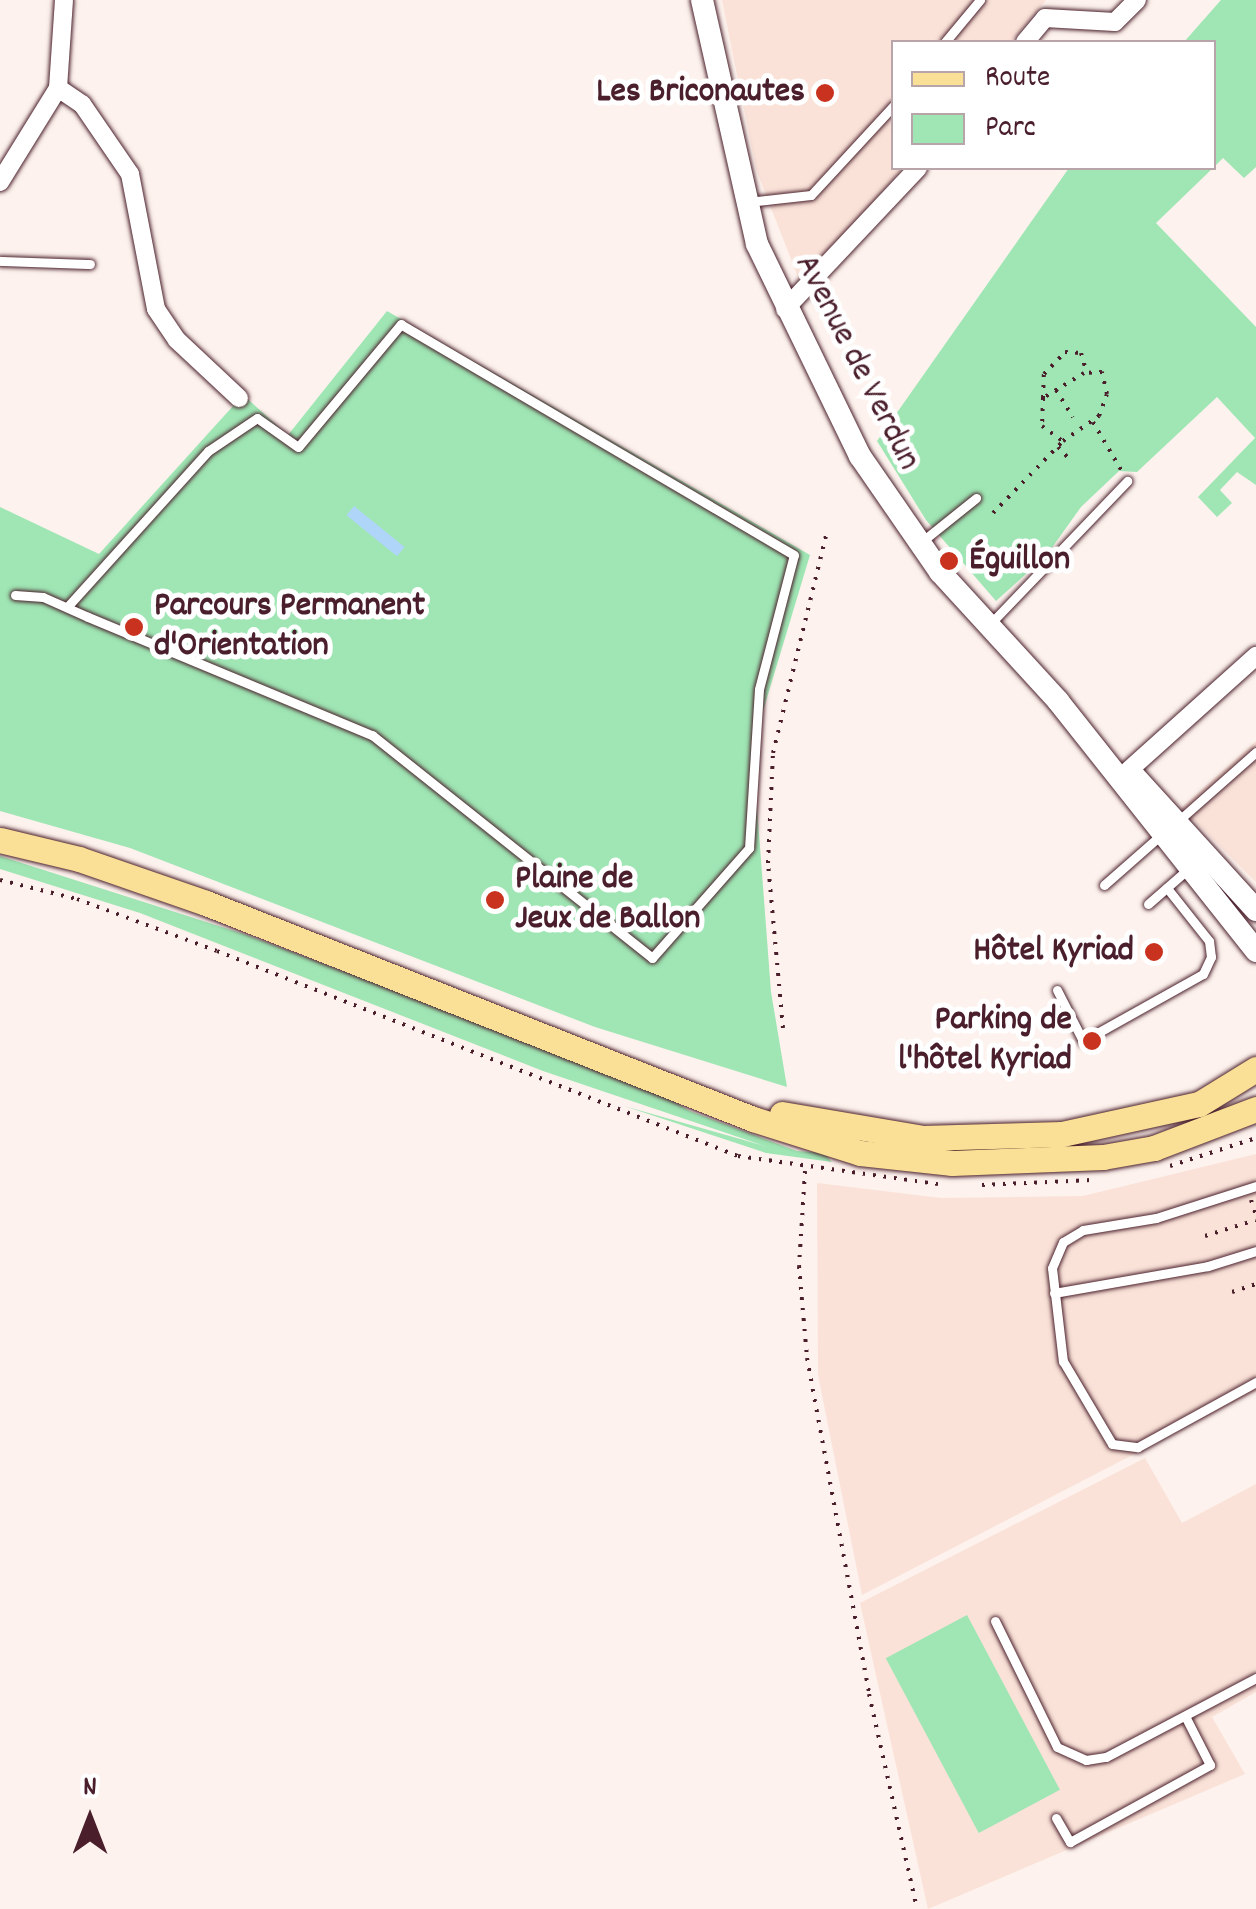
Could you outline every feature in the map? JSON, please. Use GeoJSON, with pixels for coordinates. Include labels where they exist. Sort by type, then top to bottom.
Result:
{"type":"FeatureCollection","features":[{"type":"Feature","properties":{"kind":"main road","name":"Avenue de Verdun"},"geometry":{"type":"LineString","coordinates":[[702,0],[745,202],[785,309],[860,456],[918,544],[1197,861],[1256,951]]}},
{"type":"Feature","properties":{"kind":"main road","name":"Avenue de Verdun"},"geometry":{"type":"LineString","coordinates":[[1058,701],[1129,770],[1170,828]]}},
{"type":"Feature","properties":{"kind":"main road"},"geometry":{"type":"LineString","coordinates":[[0,840],[79,859],[206,903],[733,1106],[875,1133],[1014,1138],[1162,1116],[1215,1096],[1256,1069]]}},
{"type":"Feature","properties":{"kind":"main road","name":"Avenue de Verdun"},"geometry":{"type":"LineString","coordinates":[[1197,861],[1256,910]]}},
{"type":"Feature","properties":{"kind":"main road"},"geometry":{"type":"LineString","coordinates":[[733,1106],[752,1119],[860,1154],[992,1163],[1154,1148],[1256,1108]]}},
{"type":"Feature","properties":{"kind":"street"},"geometry":{"type":"LineString","coordinates":[[0,182],[58,88],[64,0]]}},
{"type":"Feature","properties":{"kind":"street"},"geometry":{"type":"LineString","coordinates":[[1027,40],[1045,18],[1115,22],[1137,0]]}},
{"type":"Feature","properties":{"kind":"street"},"geometry":{"type":"LineString","coordinates":[[58,88],[82,104],[130,174],[156,309],[178,340],[240,398]]}},
{"type":"Feature","properties":{"kind":"street"},"geometry":{"type":"LineString","coordinates":[[785,309],[916,170]]}},
{"type":"Feature","properties":{"kind":"street"},"geometry":{"type":"LineString","coordinates":[[1129,770],[1256,656]]}},
{"type":"Feature","properties":{"kind":"lane"},"geometry":{"type":"LineString","coordinates":[[947,40],[980,0]]}},
{"type":"Feature","properties":{"kind":"lane"},"geometry":{"type":"LineString","coordinates":[[745,202],[810,196],[891,108]]}},
{"type":"Feature","properties":{"kind":"lane"},"geometry":{"type":"LineString","coordinates":[[0,261],[90,264]]}},
{"type":"Feature","properties":{"kind":"lane"},"geometry":{"type":"LineString","coordinates":[[15,595],[66,608],[372,735],[652,958],[749,848],[759,688],[794,555],[401,324],[298,447],[257,418],[240,398]]}},
{"type":"Feature","properties":{"kind":"lane"},"geometry":{"type":"LineString","coordinates":[[66,608],[208,452],[257,418]]}},
{"type":"Feature","properties":{"kind":"lane"},"geometry":{"type":"LineString","coordinates":[[987,626],[1127,480]]}},
{"type":"Feature","properties":{"kind":"lane"},"geometry":{"type":"LineString","coordinates":[[918,544],[976,498]]}},
{"type":"Feature","properties":{"kind":"lane"},"geometry":{"type":"LineString","coordinates":[[1104,884],[1256,752]]}},
{"type":"Feature","properties":{"kind":"lane"},"geometry":{"type":"LineString","coordinates":[[1148,904],[1197,861]]}},
{"type":"Feature","properties":{"kind":"lane"},"geometry":{"type":"LineString","coordinates":[[1056,990],[1083,1041],[1203,974],[1212,957],[1209,941],[1166,888]]}},
{"type":"Feature","properties":{"kind":"lane"},"geometry":{"type":"LineString","coordinates":[[1256,1186],[1156,1218],[1071,1236],[1055,1254],[1054,1292],[1062,1361],[1112,1444],[1138,1448],[1256,1382]]}},
{"type":"Feature","properties":{"kind":"lane"},"geometry":{"type":"LineString","coordinates":[[1054,1292],[1208,1266],[1256,1251]]}},
{"type":"Feature","properties":{"kind":"lane"},"geometry":{"type":"LineString","coordinates":[[995,1621],[1057,1747],[1069,1756],[1106,1757],[1256,1678]]}},
{"type":"Feature","properties":{"kind":"lane"},"geometry":{"type":"LineString","coordinates":[[1056,1818],[1070,1842],[1210,1765],[1185,1716]]}},
{"type":"Feature","properties":{"kind":"path"},"geometry":{"type":"LineString","coordinates":[[1064,441],[1042,426],[1044,374],[1065,352],[1081,353],[1084,373]]}},
{"type":"Feature","properties":{"kind":"path"},"geometry":{"type":"LineString","coordinates":[[993,513],[1064,441],[1093,422],[1105,404],[1107,384],[1102,372],[1084,373],[1042,398]]}},
{"type":"Feature","properties":{"kind":"path"},"geometry":{"type":"LineString","coordinates":[[1056,390],[1074,417]]}},
{"type":"Feature","properties":{"kind":"path"},"geometry":{"type":"LineString","coordinates":[[1093,422],[1127,480]]}},
{"type":"Feature","properties":{"kind":"path"},"geometry":{"type":"LineString","coordinates":[[1058,447],[1070,460]]}},
{"type":"Feature","properties":{"kind":"path"},"geometry":{"type":"LineString","coordinates":[[783,1028],[768,863],[773,753],[828,531]]}},
{"type":"Feature","properties":{"kind":"path"},"geometry":{"type":"LineString","coordinates":[[0,880],[77,898],[721,1150],[806,1170],[800,1266],[807,1358],[869,1694],[917,1909]]}},
{"type":"Feature","properties":{"kind":"path"},"geometry":{"type":"LineString","coordinates":[[1205,1236],[1256,1218],[1251,1200]]}},
{"type":"Feature","properties":{"kind":"path"},"geometry":{"type":"LineString","coordinates":[[1232,1292],[1256,1284]]}},
{"type":"Feature","properties":{"kind":"shaded area"},"geometry":{"type":"Polygon","coordinates":[[[722,0],[1046,0],[1013,40],[891,40],[891,170],[901,170],[801,285],[756,169],[722,0]]]}},
{"type":"Feature","properties":{"kind":"shaded area"},"geometry":{"type":"Polygon","coordinates":[[[1256,741],[1256,882],[1181,808],[1256,741]]]}},
{"type":"Feature","properties":{"kind":"shaded area"},"geometry":{"type":"Polygon","coordinates":[[[1256,1154],[1256,1391],[862,1595],[818,1375],[817,1183],[941,1198],[1083,1196],[1256,1154]]]}},
{"type":"Feature","properties":{"kind":"shaded area"},"geometry":{"type":"Polygon","coordinates":[[[1145,1458],[1182,1523],[1256,1484],[1256,1692],[1212,1717],[1245,1774],[928,1909],[860,1603],[1145,1458]]]}},
{"type":"Feature","properties":{"kind":"green space"},"geometry":{"type":"Polygon","coordinates":[[[1221,0],[1256,0],[1256,167],[1244,178],[1223,158],[1216,165],[1216,40],[1186,40],[1221,0]]]}},
{"type":"Feature","properties":{"kind":"green space"},"geometry":{"type":"Polygon","coordinates":[[[1068,170],[1211,170],[1156,223],[1256,327],[1256,485],[1237,472],[1220,490],[1232,503],[1217,517],[1198,497],[1255,438],[1217,397],[1137,472],[1119,471],[1081,507],[1046,556],[996,601],[926,520],[877,441],[1068,170]]]}},
{"type":"Feature","properties":{"kind":"green space"},"geometry":{"type":"Polygon","coordinates":[[[387,311],[810,555],[763,711],[756,794],[771,992],[787,1087],[595,1027],[130,848],[0,811],[0,507],[99,554],[243,395],[288,435],[387,311]]]}},
{"type":"Feature","properties":{"kind":"green space"},"geometry":{"type":"Polygon","coordinates":[[[0,856],[247,935],[644,1084],[690,1111],[797,1151],[824,1153],[832,1162],[766,1153],[624,1106],[768,1147],[543,1071],[140,913],[0,869],[0,856]]]}},
{"type":"Feature","properties":{"kind":"green space"},"geometry":{"type":"Polygon","coordinates":[[[967,1615],[1060,1790],[979,1833],[886,1658],[967,1615]]]}},
{"type":"Feature","properties":{"kind":"water"},"geometry":{"type":"Polygon","coordinates":[[[354,506],[405,547],[397,556],[346,515],[354,506]]]}},
{"type":"Feature","properties":{"kind":"place","name":"Les Briconautes"},"geometry":{"type":"Point","coordinates":[825,93]}},
{"type":"Feature","properties":{"kind":"place","name":"Éguillon"},"geometry":{"type":"Point","coordinates":[949,561]}},
{"type":"Feature","properties":{"kind":"place","name":"Parcours Permanent d'Orientation"},"geometry":{"type":"Point","coordinates":[134,627]}},
{"type":"Feature","properties":{"kind":"place","name":"Plaine de Jeux de Ballon"},"geometry":{"type":"Point","coordinates":[495,900]}},
{"type":"Feature","properties":{"kind":"place","name":"Hôtel Kyriad"},"geometry":{"type":"Point","coordinates":[1154,952]}},
{"type":"Feature","properties":{"kind":"place","name":"Parking de l'hôtel Kyriad"},"geometry":{"type":"Point","coordinates":[1092,1041]}}]}
